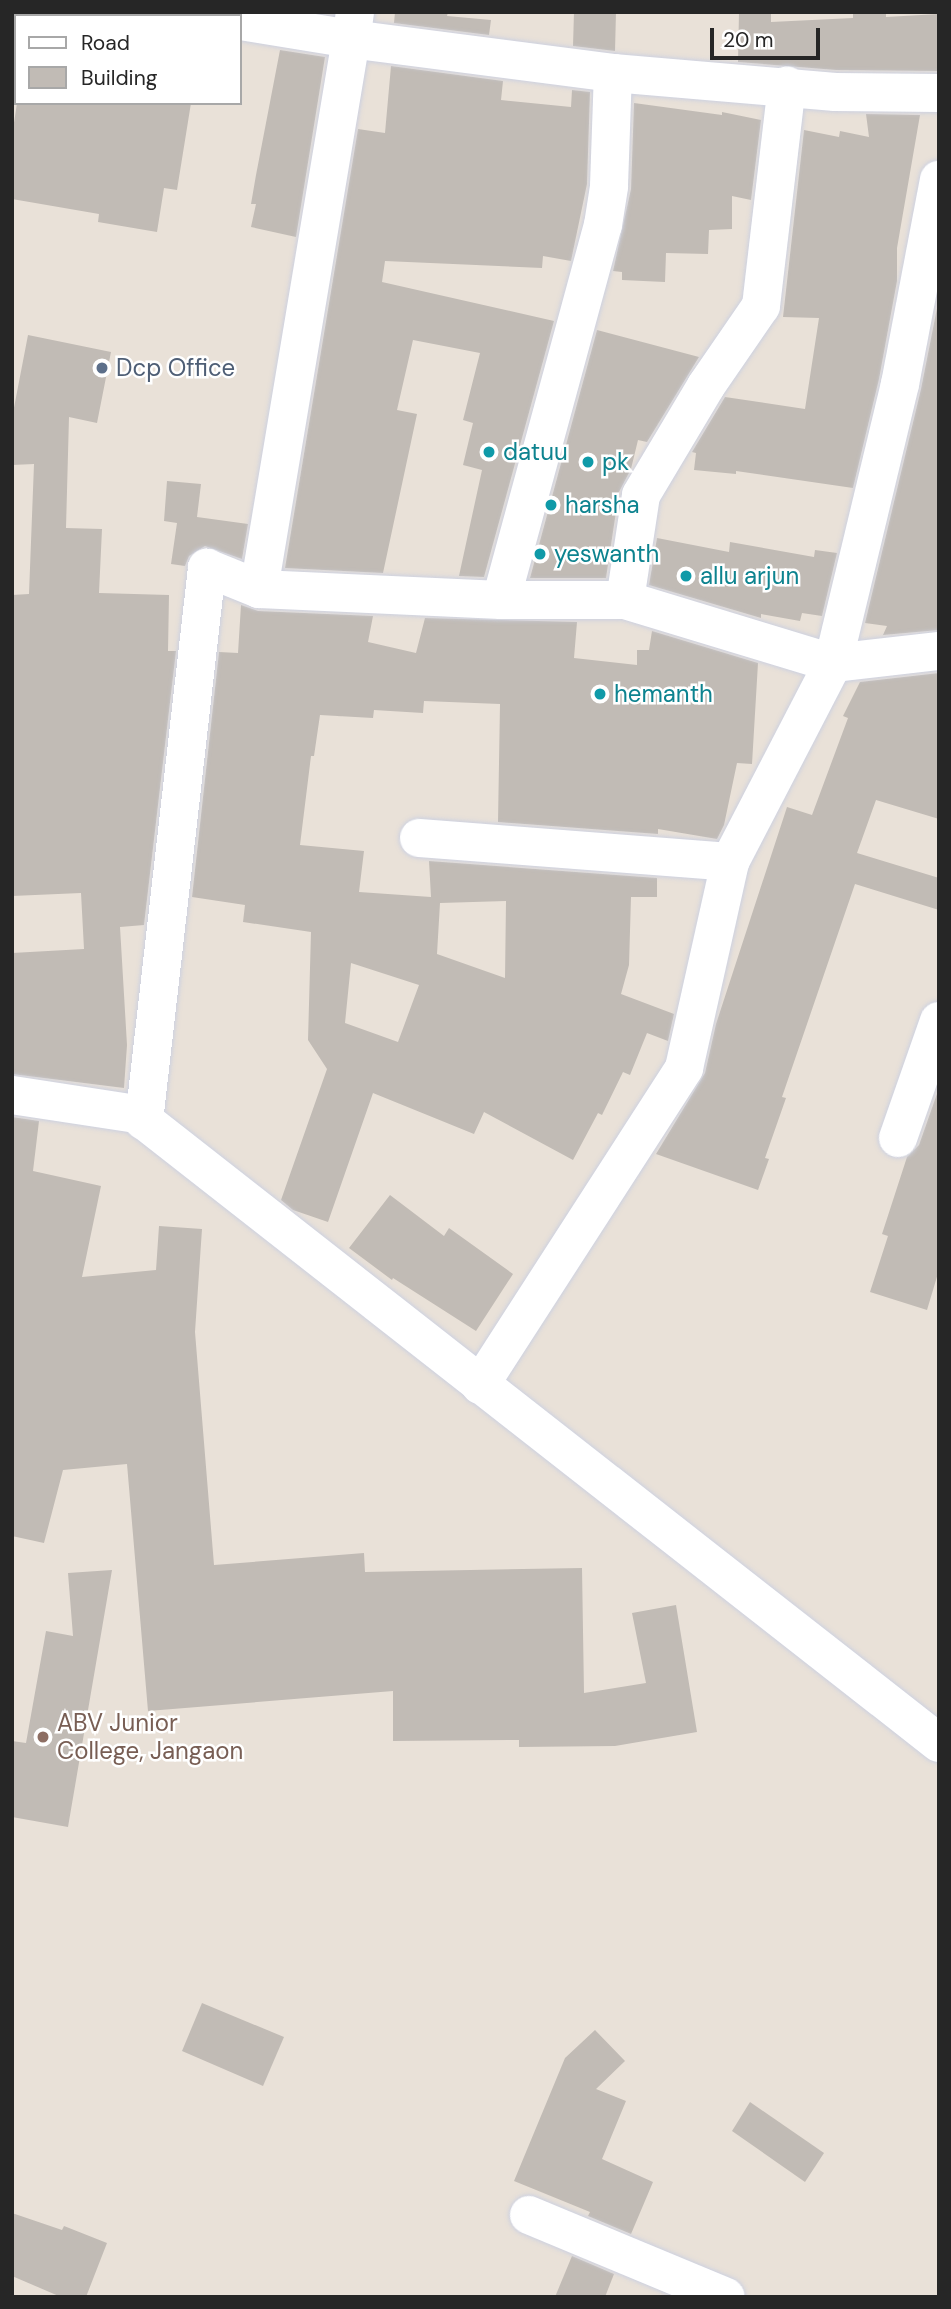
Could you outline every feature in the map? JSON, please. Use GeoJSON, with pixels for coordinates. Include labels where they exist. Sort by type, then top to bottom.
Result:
{"type":"FeatureCollection","features":[{"type":"Feature","properties":{"kind":"street"},"geometry":{"type":"LineString","coordinates":[[242,21],[353,26],[613,73],[835,92],[939,93]]}},
{"type":"Feature","properties":{"kind":"street"},"geometry":{"type":"LineString","coordinates":[[259,589],[353,26]]}},
{"type":"Feature","properties":{"kind":"street"},"geometry":{"type":"LineString","coordinates":[[501,600],[603,225],[609,187],[613,73]]}},
{"type":"Feature","properties":{"kind":"street"},"geometry":{"type":"LineString","coordinates":[[625,600],[641,495],[706,386],[761,306],[787,86]]}},
{"type":"Feature","properties":{"kind":"street"},"geometry":{"type":"LineString","coordinates":[[480,1385],[684,1068],[730,862],[833,663],[900,384],[939,180]]}},
{"type":"Feature","properties":{"kind":"street"},"geometry":{"type":"LineString","coordinates":[[144,1121],[207,568],[259,589],[501,600],[625,600],[833,663],[939,650]]}},
{"type":"Feature","properties":{"kind":"street"},"geometry":{"type":"LineString","coordinates":[[419,838],[730,862]]}},
{"type":"Feature","properties":{"kind":"street"},"geometry":{"type":"LineString","coordinates":[[898,1138],[939,1021]]}},
{"type":"Feature","properties":{"kind":"street"},"geometry":{"type":"LineString","coordinates":[[12,1095],[136,1114],[939,1743]]}},
{"type":"Feature","properties":{"kind":"street"},"geometry":{"type":"LineString","coordinates":[[528,2215],[726,2297]]}},
{"type":"Feature","properties":{"kind":"building"},"geometry":{"type":"Polygon","coordinates":[[[395,12],[448,12],[447,16],[491,20],[489,35],[394,23],[395,12]]]}},
{"type":"Feature","properties":{"kind":"building"},"geometry":{"type":"Polygon","coordinates":[[[574,12],[616,12],[615,51],[573,46],[574,12]]]}},
{"type":"Feature","properties":{"kind":"building"},"geometry":{"type":"Polygon","coordinates":[[[739,12],[771,12],[771,22],[853,18],[853,12],[886,12],[886,17],[939,14],[939,71],[836,70],[738,62],[739,12]]]}},
{"type":"Feature","properties":{"kind":"building"},"geometry":{"type":"Polygon","coordinates":[[[280,50],[325,57],[296,237],[251,227],[256,204],[251,204],[280,50]]]}},
{"type":"Feature","properties":{"kind":"building"},"geometry":{"type":"Polygon","coordinates":[[[391,66],[503,81],[501,100],[571,107],[572,90],[590,92],[587,184],[571,261],[543,256],[542,268],[385,261],[382,282],[554,321],[484,577],[459,576],[482,470],[463,465],[473,423],[463,420],[480,353],[413,340],[397,410],[417,414],[383,573],[285,568],[358,129],[385,133],[391,66]]]}},
{"type":"Feature","properties":{"kind":"building"},"geometry":{"type":"Polygon","coordinates":[[[634,103],[722,115],[722,112],[761,120],[751,200],[732,196],[732,229],[709,230],[708,254],[666,253],[665,282],[622,280],[622,272],[613,271],[631,189],[634,103]]]}},
{"type":"Feature","properties":{"kind":"building"},"geometry":{"type":"Polygon","coordinates":[[[17,105],[191,105],[177,190],[164,188],[157,232],[98,222],[99,214],[12,199],[12,136],[17,105]]]}},
{"type":"Feature","properties":{"kind":"building"},"geometry":{"type":"Polygon","coordinates":[[[866,114],[920,115],[897,248],[897,281],[879,379],[853,488],[736,471],[736,474],[694,470],[696,453],[692,452],[725,397],[805,409],[819,318],[783,317],[804,130],[839,137],[840,131],[869,137],[866,114]]]}},
{"type":"Feature","properties":{"kind":"building"},"geometry":{"type":"Polygon","coordinates":[[[939,298],[939,630],[883,635],[887,626],[865,623],[921,389],[939,298]]]}},
{"type":"Feature","properties":{"kind":"building"},"geometry":{"type":"Polygon","coordinates":[[[597,330],[699,357],[647,442],[638,440],[631,469],[619,492],[606,578],[530,578],[597,330]]]}},
{"type":"Feature","properties":{"kind":"building"},"geometry":{"type":"Polygon","coordinates":[[[28,335],[111,352],[97,423],[69,417],[66,528],[102,529],[99,593],[169,595],[168,651],[176,651],[144,925],[120,927],[127,1045],[124,1088],[12,1074],[12,953],[84,949],[81,893],[12,896],[12,595],[29,594],[34,464],[12,465],[12,418],[28,335]]]}},
{"type":"Feature","properties":{"kind":"building"},"geometry":{"type":"Polygon","coordinates":[[[167,481],[201,484],[197,517],[248,524],[242,559],[205,546],[189,556],[185,566],[171,564],[177,523],[164,521],[167,481]]]}},
{"type":"Feature","properties":{"kind":"building"},"geometry":{"type":"Polygon","coordinates":[[[657,538],[729,552],[730,542],[814,557],[815,550],[837,553],[822,616],[802,613],[800,621],[761,614],[761,618],[649,585],[657,538]]]}},
{"type":"Feature","properties":{"kind":"building"},"geometry":{"type":"Polygon","coordinates":[[[241,605],[258,611],[373,616],[368,642],[416,653],[425,618],[577,622],[574,658],[637,665],[637,650],[649,650],[652,631],[758,663],[752,764],[737,763],[724,825],[717,839],[658,829],[658,834],[498,822],[500,704],[424,701],[423,713],[374,710],[373,718],[320,715],[314,756],[311,756],[300,845],[364,851],[359,892],[431,897],[429,861],[657,878],[657,897],[631,897],[629,965],[621,994],[674,1014],[668,1041],[647,1033],[630,1075],[623,1072],[602,1115],[598,1113],[573,1160],[484,1112],[474,1134],[373,1093],[328,1222],[293,1210],[281,1200],[327,1069],[308,1040],[311,932],[243,922],[245,905],[192,897],[219,652],[238,653],[241,605]],[[506,901],[440,903],[437,954],[505,978],[506,901]],[[351,963],[345,1023],[398,1042],[419,985],[351,963]]]}},
{"type":"Feature","properties":{"kind":"building"},"geometry":{"type":"Polygon","coordinates":[[[939,673],[939,819],[876,800],[857,853],[939,878],[939,910],[855,884],[782,1097],[786,1098],[765,1158],[769,1159],[758,1190],[656,1154],[705,1073],[716,1024],[787,807],[812,815],[848,718],[843,716],[860,682],[939,673]]]}},
{"type":"Feature","properties":{"kind":"building"},"geometry":{"type":"Polygon","coordinates":[[[939,1088],[939,1270],[927,1310],[870,1292],[888,1236],[882,1234],[907,1157],[919,1145],[939,1088]]]}},
{"type":"Feature","properties":{"kind":"building"},"geometry":{"type":"Polygon","coordinates":[[[12,1117],[39,1121],[33,1171],[101,1186],[82,1277],[156,1270],[159,1226],[202,1229],[195,1332],[214,1565],[364,1553],[365,1572],[582,1568],[584,1693],[646,1683],[632,1613],[676,1605],[697,1732],[615,1746],[519,1747],[519,1740],[393,1741],[393,1691],[148,1711],[127,1464],[63,1470],[44,1543],[12,1536],[12,1117]]]}},
{"type":"Feature","properties":{"kind":"building"},"geometry":{"type":"Polygon","coordinates":[[[390,1195],[444,1236],[449,1228],[513,1274],[476,1331],[393,1278],[392,1280],[349,1248],[390,1195]]]}},
{"type":"Feature","properties":{"kind":"building"},"geometry":{"type":"Polygon","coordinates":[[[112,1570],[68,1827],[12,1817],[12,1741],[26,1743],[46,1631],[73,1636],[68,1573],[112,1570]]]}},
{"type":"Feature","properties":{"kind":"building"},"geometry":{"type":"Polygon","coordinates":[[[202,2003],[284,2037],[263,2086],[182,2051],[202,2003]]]}},
{"type":"Feature","properties":{"kind":"building"},"geometry":{"type":"Polygon","coordinates":[[[595,2030],[625,2061],[596,2089],[626,2101],[602,2159],[653,2182],[631,2234],[588,2216],[590,2212],[514,2181],[565,2058],[595,2030]]]}},
{"type":"Feature","properties":{"kind":"building"},"geometry":{"type":"Polygon","coordinates":[[[750,2102],[824,2153],[805,2182],[732,2131],[750,2102]]]}},
{"type":"Feature","properties":{"kind":"building"},"geometry":{"type":"Polygon","coordinates":[[[12,2213],[62,2230],[64,2226],[107,2243],[86,2297],[61,2297],[12,2276],[12,2213]]]}},
{"type":"Feature","properties":{"kind":"building"},"geometry":{"type":"Polygon","coordinates":[[[572,2256],[614,2274],[605,2297],[555,2297],[572,2256]]]}},
{"type":"Feature","properties":{"kind":"place","name":"Dcp Office"},"geometry":{"type":"Point","coordinates":[102,368]}},
{"type":"Feature","properties":{"kind":"place","name":"datuu"},"geometry":{"type":"Point","coordinates":[489,452]}},
{"type":"Feature","properties":{"kind":"place","name":"pk"},"geometry":{"type":"Point","coordinates":[588,462]}},
{"type":"Feature","properties":{"kind":"place","name":"harsha"},"geometry":{"type":"Point","coordinates":[551,505]}},
{"type":"Feature","properties":{"kind":"place","name":"yeswanth"},"geometry":{"type":"Point","coordinates":[540,554]}},
{"type":"Feature","properties":{"kind":"place","name":"allu arjun"},"geometry":{"type":"Point","coordinates":[686,576]}},
{"type":"Feature","properties":{"kind":"place","name":"hemanth"},"geometry":{"type":"Point","coordinates":[600,694]}},
{"type":"Feature","properties":{"kind":"place","name":"ABV Junior College, Jangaon"},"geometry":{"type":"Point","coordinates":[43,1737]}}]}
